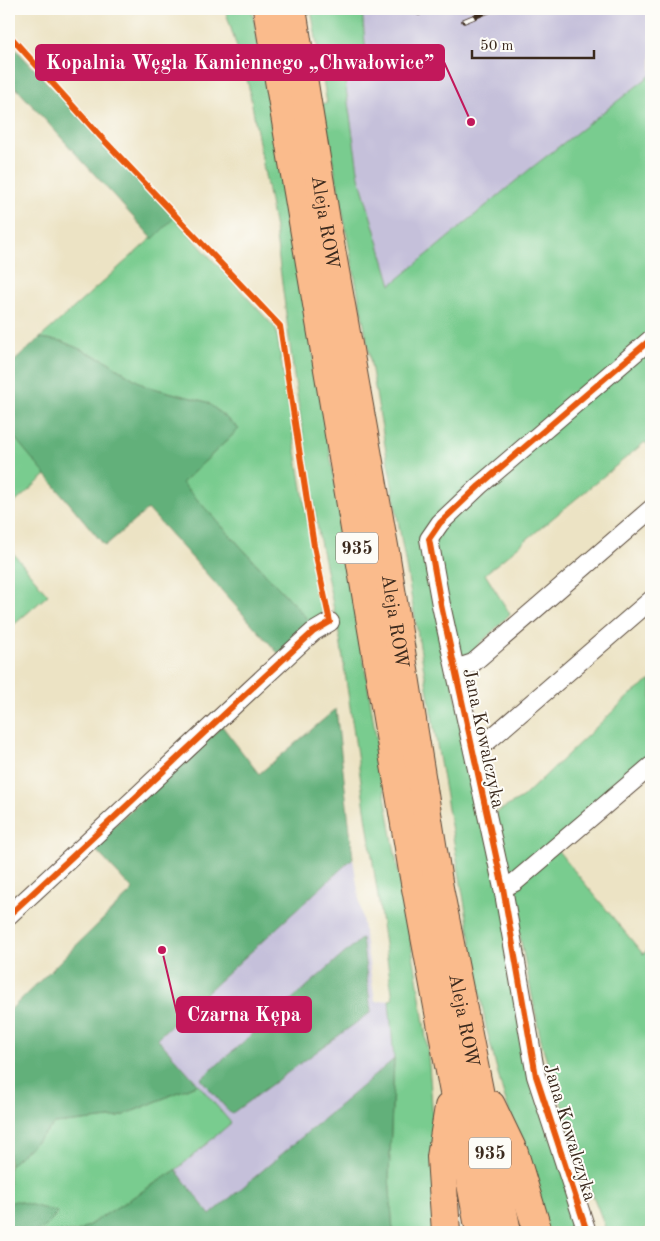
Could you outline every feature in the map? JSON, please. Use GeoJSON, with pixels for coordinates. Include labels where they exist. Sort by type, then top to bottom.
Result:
{"type":"FeatureCollection","features":[{"type":"Feature","properties":{"kind":"main road","name":"Aleja ROW"},"geometry":{"type":"LineString","coordinates":[[267,9],[359,562],[464,1079],[506,1232]]}},
{"type":"Feature","properties":{"kind":"main road","name":"Aleja ROW"},"geometry":{"type":"LineString","coordinates":[[292,9],[439,888],[464,1079],[480,1232]]}},
{"type":"Feature","properties":{"kind":"main road"},"geometry":{"type":"LineString","coordinates":[[446,1232],[441,1157],[464,1079]]}},
{"type":"Feature","properties":{"kind":"main road"},"geometry":{"type":"LineString","coordinates":[[464,1079],[514,1153],[538,1232]]}},
{"type":"Feature","properties":{"kind":"street","name":"Jana Kowalczyka"},"geometry":{"type":"LineString","coordinates":[[587,1232],[536,1076],[502,888],[429,539],[440,523],[479,486],[651,339]]}},
{"type":"Feature","properties":{"kind":"street"},"geometry":{"type":"LineString","coordinates":[[455,669],[473,663],[651,509]]}},
{"type":"Feature","properties":{"kind":"street"},"geometry":{"type":"LineString","coordinates":[[473,751],[488,741],[651,600]]}},
{"type":"Feature","properties":{"kind":"street"},"geometry":{"type":"LineString","coordinates":[[9,915],[131,803],[216,720],[313,632],[330,622]]}},
{"type":"Feature","properties":{"kind":"street"},"geometry":{"type":"LineString","coordinates":[[502,888],[515,882],[651,766]]}},
{"type":"Feature","properties":{"kind":"shaded area"},"geometry":{"type":"Polygon","coordinates":[[[362,9],[651,9],[651,75],[530,169],[391,285],[359,177],[344,75],[366,55],[362,9]]]}},
{"type":"Feature","properties":{"kind":"shaded area"},"geometry":{"type":"Polygon","coordinates":[[[353,858],[375,1002],[389,1000],[394,1059],[210,1216],[176,1170],[231,1123],[157,1038],[353,858]]]}},
{"type":"Feature","properties":{"kind":"green space"},"geometry":{"type":"Polygon","coordinates":[[[225,9],[252,9],[302,291],[422,1010],[431,1092],[438,1232],[393,1232],[389,1176],[394,1059],[389,1000],[393,999],[340,639],[319,536],[294,376],[275,229],[248,83],[225,9]]]}},
{"type":"Feature","properties":{"kind":"green space"},"geometry":{"type":"Polygon","coordinates":[[[311,9],[362,9],[366,55],[344,75],[359,177],[391,285],[530,169],[651,75],[651,449],[645,442],[485,574],[510,614],[455,669],[430,526],[421,535],[463,729],[582,1232],[547,1232],[502,1089],[486,1027],[365,330],[322,104],[327,103],[311,9]]]}},
{"type":"Feature","properties":{"kind":"green space"},"geometry":{"type":"Polygon","coordinates":[[[9,42],[174,218],[153,239],[9,80],[9,42]]]}},
{"type":"Feature","properties":{"kind":"green space"},"geometry":{"type":"Polygon","coordinates":[[[174,218],[276,329],[323,616],[312,624],[182,483],[239,429],[207,402],[145,386],[105,360],[61,341],[40,338],[174,218]]]}},
{"type":"Feature","properties":{"kind":"green space"},"geometry":{"type":"Polygon","coordinates":[[[40,338],[61,341],[105,360],[145,386],[207,402],[239,429],[182,483],[312,624],[279,654],[148,509],[105,546],[9,431],[9,366],[40,338]]]}},
{"type":"Feature","properties":{"kind":"green space"},"geometry":{"type":"Polygon","coordinates":[[[9,431],[47,474],[9,508],[9,431]]]}},
{"type":"Feature","properties":{"kind":"green space"},"geometry":{"type":"Polygon","coordinates":[[[9,548],[48,595],[9,629],[9,548]]]}},
{"type":"Feature","properties":{"kind":"green space"},"geometry":{"type":"Polygon","coordinates":[[[651,680],[651,759],[554,846],[643,954],[651,947],[651,1223],[642,1232],[607,1232],[586,1177],[542,1045],[495,813],[522,798],[630,695],[651,680]]]}},
{"type":"Feature","properties":{"kind":"green space"},"geometry":{"type":"Polygon","coordinates":[[[336,709],[353,858],[157,1038],[198,1084],[119,1117],[55,1124],[9,1166],[9,1011],[133,890],[92,846],[222,726],[259,774],[336,709]]]}},
{"type":"Feature","properties":{"kind":"green space"},"geometry":{"type":"Polygon","coordinates":[[[362,938],[371,1012],[231,1114],[201,1079],[362,938]]]}},
{"type":"Feature","properties":{"kind":"green space"},"geometry":{"type":"Polygon","coordinates":[[[394,1059],[389,1176],[393,1232],[78,1232],[176,1170],[210,1215],[394,1059]]]}},
{"type":"Feature","properties":{"kind":"green space"},"geometry":{"type":"Polygon","coordinates":[[[198,1084],[231,1123],[176,1170],[78,1232],[9,1232],[9,1166],[55,1124],[119,1117],[198,1084]]]}},
{"type":"Feature","properties":{"kind":"green space"},"geometry":{"type":"Polygon","coordinates":[[[16,1201],[57,1212],[47,1225],[37,1231],[9,1232],[9,1203],[16,1201]]]}},
{"type":"Feature","properties":{"kind":"railway"},"geometry":{"type":"LineString","coordinates":[[417,9],[419,13]]}},
{"type":"Feature","properties":{"kind":"railway"},"geometry":{"type":"LineString","coordinates":[[464,21],[493,9]]}},
{"type":"Feature","properties":{"kind":"cycle path"},"geometry":{"type":"LineString","coordinates":[[9,35],[101,137],[280,326],[314,546],[330,622],[313,632],[9,915]]}},
{"type":"Feature","properties":{"kind":"cycle path"},"geometry":{"type":"LineString","coordinates":[[587,1232],[536,1076],[503,888],[441,605],[429,539],[440,523],[479,486],[651,339]]}},
{"type":"Feature","properties":{"kind":"place","name":"Kopalnia Węgla Kamiennego „Chwałowice”"},"geometry":{"type":"Point","coordinates":[471,122]}},
{"type":"Feature","properties":{"kind":"place","name":"Czarna Kępa"},"geometry":{"type":"Point","coordinates":[162,950]}}]}
